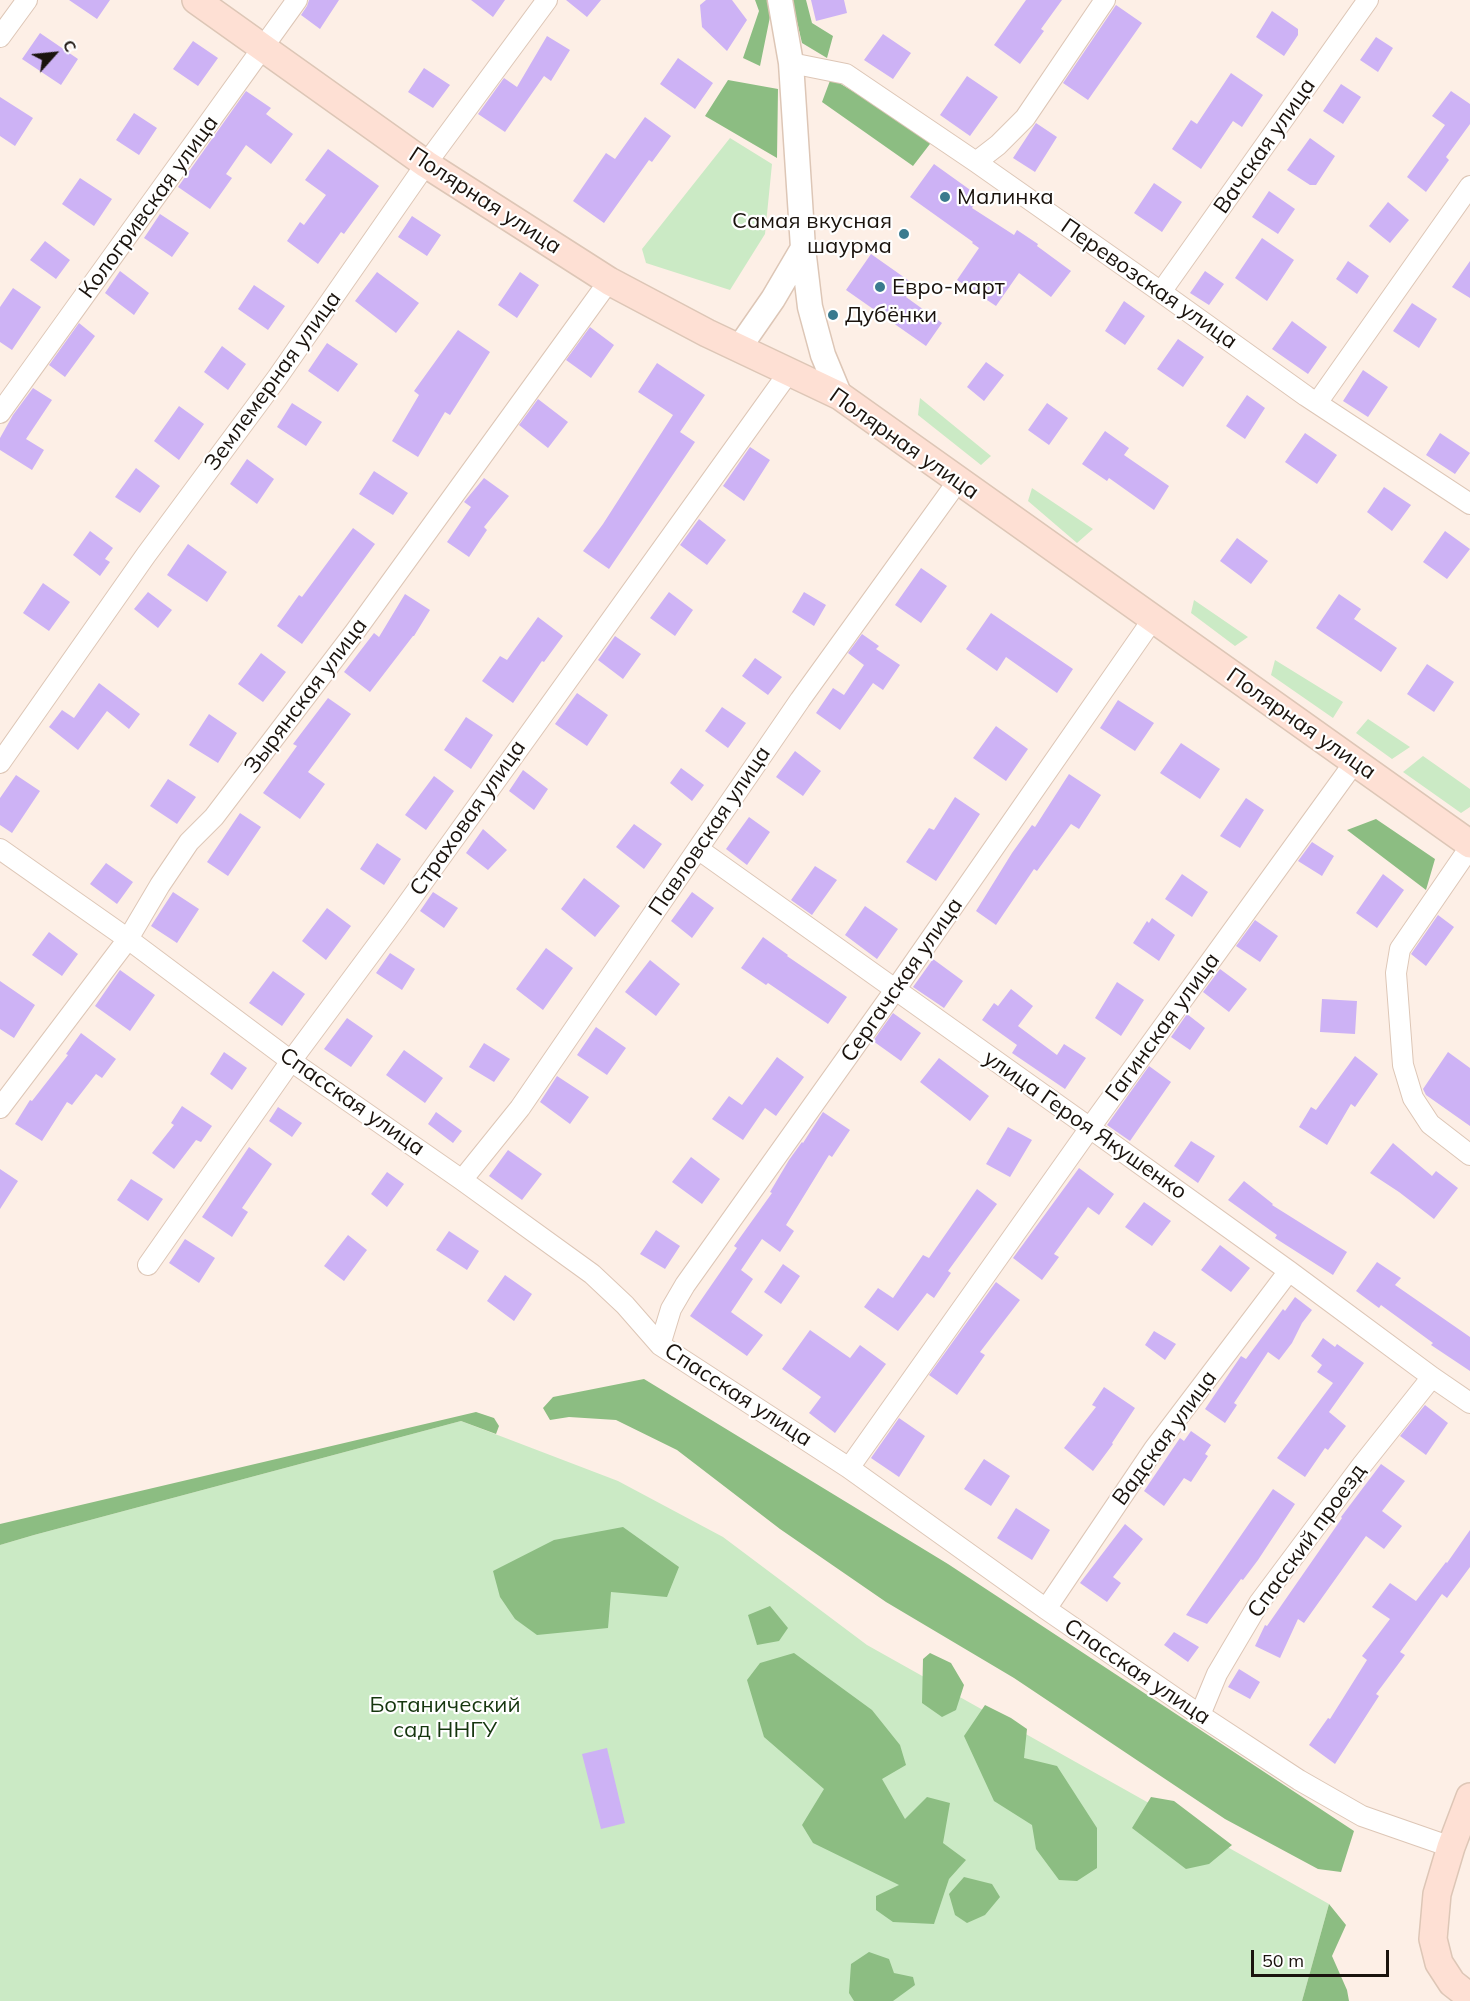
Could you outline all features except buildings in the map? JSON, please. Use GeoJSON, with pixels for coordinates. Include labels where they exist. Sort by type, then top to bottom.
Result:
{"type":"FeatureCollection","features":[{"type":"Feature","properties":{"kind":"main road","name":"Полярная улица"},"geometry":{"type":"LineString","coordinates":[[196,0],[426,164],[609,281],[739,348],[840,396],[1470,846]]}},
{"type":"Feature","properties":{"kind":"main road"},"geometry":{"type":"LineString","coordinates":[[1470,1797],[1451,1847],[1437,1894],[1433,1939],[1438,1963],[1452,1983],[1470,1997]]}},
{"type":"Feature","properties":{"kind":"street"},"geometry":{"type":"LineString","coordinates":[[0,37],[27,0]]}},
{"type":"Feature","properties":{"kind":"street","name":"Кологривская улица"},"geometry":{"type":"LineString","coordinates":[[0,412],[297,0]]}},
{"type":"Feature","properties":{"kind":"street","name":"Землемерная улица"},"geometry":{"type":"LineString","coordinates":[[0,763],[146,555],[277,378],[426,164],[547,0]]}},
{"type":"Feature","properties":{"kind":"street"},"geometry":{"type":"LineString","coordinates":[[780,0],[791,63],[806,284],[814,327],[840,396]]}},
{"type":"Feature","properties":{"kind":"street"},"geometry":{"type":"LineString","coordinates":[[976,162],[998,145],[1025,118],[1105,0]]}},
{"type":"Feature","properties":{"kind":"street","name":"Вачская улица"},"geometry":{"type":"LineString","coordinates":[[1161,292],[1368,0]]}},
{"type":"Feature","properties":{"kind":"street","name":"Перевозская улица"},"geometry":{"type":"LineString","coordinates":[[791,63],[846,74],[976,162],[1317,403],[1468,499]]}},
{"type":"Feature","properties":{"kind":"street"},"geometry":{"type":"LineString","coordinates":[[1317,403],[1470,186]]}},
{"type":"Feature","properties":{"kind":"street"},"geometry":{"type":"LineString","coordinates":[[739,348],[773,300],[802,248]]}},
{"type":"Feature","properties":{"kind":"street","name":"Зырянская улица"},"geometry":{"type":"LineString","coordinates":[[0,1108],[128,939],[189,842],[214,817],[354,633],[609,281]]}},
{"type":"Feature","properties":{"kind":"street","name":"Страховая улица"},"geometry":{"type":"LineString","coordinates":[[148,1265],[291,1060],[395,921],[789,372]]}},
{"type":"Feature","properties":{"kind":"street","name":"Павловская улица"},"geometry":{"type":"LineString","coordinates":[[462,1179],[520,1108],[800,700],[958,481]]}},
{"type":"Feature","properties":{"kind":"street","name":"Сергачская улица"},"geometry":{"type":"LineString","coordinates":[[660,1345],[671,1309],[685,1285],[895,990],[1153,619]]}},
{"type":"Feature","properties":{"kind":"street","name":"Гагинская улица"},"geometry":{"type":"LineString","coordinates":[[849,1468],[1090,1128],[1354,763]]}},
{"type":"Feature","properties":{"kind":"street"},"geometry":{"type":"LineString","coordinates":[[1470,846],[1400,949],[1396,973],[1403,1065],[1413,1098],[1430,1124],[1470,1155]]}},
{"type":"Feature","properties":{"kind":"street","name":"Спасская улица"},"geometry":{"type":"LineString","coordinates":[[0,849],[592,1274],[625,1305],[660,1345],[849,1468],[1200,1716],[1299,1780],[1362,1816],[1451,1847]]}},
{"type":"Feature","properties":{"kind":"street","name":"улица Героя Якушенко"},"geometry":{"type":"LineString","coordinates":[[698,849],[1289,1271],[1432,1377],[1470,1402]]}},
{"type":"Feature","properties":{"kind":"street","name":"Вадская улица"},"geometry":{"type":"LineString","coordinates":[[1046,1609],[1154,1449],[1289,1271]]}},
{"type":"Feature","properties":{"kind":"street","name":"Спасский проезд"},"geometry":{"type":"LineString","coordinates":[[1200,1716],[1217,1674],[1259,1603],[1432,1377]]}},
{"type":"Feature","properties":{"kind":"green space"},"geometry":{"type":"Polygon","coordinates":[[[755,0],[770,0],[772,7],[760,66],[743,58],[759,11],[755,0]]]}},
{"type":"Feature","properties":{"kind":"green space"},"geometry":{"type":"Polygon","coordinates":[[[792,0],[806,0],[812,23],[833,36],[827,58],[802,43],[792,0]]]}},
{"type":"Feature","properties":{"kind":"green space"},"geometry":{"type":"Polygon","coordinates":[[[831,78],[933,140],[913,166],[822,102],[831,78]]]}},
{"type":"Feature","properties":{"kind":"green space"},"geometry":{"type":"Polygon","coordinates":[[[728,80],[778,89],[777,158],[705,116],[728,80]]]}},
{"type":"Feature","properties":{"kind":"green space"},"geometry":{"type":"Polygon","coordinates":[[[730,138],[772,164],[765,234],[730,290],[646,263],[642,249],[730,138]]]}},
{"type":"Feature","properties":{"kind":"green space"},"geometry":{"type":"Polygon","coordinates":[[[920,398],[991,456],[981,465],[918,415],[920,398]]]}},
{"type":"Feature","properties":{"kind":"green space"},"geometry":{"type":"Polygon","coordinates":[[[1032,488],[1093,529],[1077,543],[1028,501],[1032,488]]]}},
{"type":"Feature","properties":{"kind":"green space"},"geometry":{"type":"Polygon","coordinates":[[[1194,600],[1248,637],[1235,646],[1191,613],[1194,600]]]}},
{"type":"Feature","properties":{"kind":"green space"},"geometry":{"type":"Polygon","coordinates":[[[1275,660],[1343,702],[1333,718],[1271,675],[1275,660]]]}},
{"type":"Feature","properties":{"kind":"green space"},"geometry":{"type":"Polygon","coordinates":[[[1368,719],[1410,747],[1392,759],[1356,733],[1368,719]]]}},
{"type":"Feature","properties":{"kind":"green space"},"geometry":{"type":"Polygon","coordinates":[[[1423,756],[1470,789],[1470,807],[1461,813],[1403,772],[1423,756]]]}},
{"type":"Feature","properties":{"kind":"green space"},"geometry":{"type":"Polygon","coordinates":[[[1376,819],[1435,859],[1426,890],[1347,830],[1376,819]]]}},
{"type":"Feature","properties":{"kind":"green space"},"geometry":{"type":"Polygon","coordinates":[[[644,1379],[948,1564],[1354,1831],[1341,1872],[1318,1869],[1225,1819],[1014,1678],[886,1602],[780,1529],[677,1450],[616,1420],[569,1417],[550,1420],[543,1408],[553,1397],[644,1379]]]}},
{"type":"Feature","properties":{"kind":"green space"},"geometry":{"type":"Polygon","coordinates":[[[476,1412],[494,1418],[499,1426],[496,1434],[461,1421],[0,1545],[0,1524],[476,1412]]]}},
{"type":"Feature","properties":{"kind":"green space","name":"Ботанический сад ННГУ"},"geometry":{"type":"Polygon","coordinates":[[[461,1421],[618,1481],[723,1537],[867,1645],[1329,1904],[1302,2001],[0,2001],[0,1545],[461,1421]]]}},
{"type":"Feature","properties":{"kind":"green space"},"geometry":{"type":"Polygon","coordinates":[[[623,1527],[679,1567],[667,1597],[611,1592],[608,1628],[537,1635],[515,1619],[500,1597],[493,1571],[554,1540],[623,1527]]]}},
{"type":"Feature","properties":{"kind":"green space"},"geometry":{"type":"Polygon","coordinates":[[[770,1606],[788,1628],[779,1641],[757,1645],[748,1615],[770,1606]]]}},
{"type":"Feature","properties":{"kind":"green space"},"geometry":{"type":"Polygon","coordinates":[[[794,1653],[872,1710],[900,1745],[906,1765],[882,1779],[905,1819],[927,1797],[950,1803],[943,1843],[966,1860],[949,1879],[934,1924],[893,1922],[876,1910],[876,1896],[899,1885],[813,1843],[802,1825],[824,1789],[764,1737],[747,1680],[760,1663],[794,1653]]]}},
{"type":"Feature","properties":{"kind":"green space"},"geometry":{"type":"Polygon","coordinates":[[[930,1653],[951,1663],[964,1685],[956,1710],[942,1717],[922,1703],[923,1659],[930,1653]]]}},
{"type":"Feature","properties":{"kind":"green space"},"geometry":{"type":"Polygon","coordinates":[[[985,1705],[1027,1729],[1024,1758],[1057,1766],[1097,1828],[1097,1868],[1077,1881],[1059,1880],[1036,1849],[1032,1825],[994,1801],[964,1736],[985,1705]]]}},
{"type":"Feature","properties":{"kind":"green space"},"geometry":{"type":"Polygon","coordinates":[[[1151,1797],[1174,1801],[1232,1845],[1209,1864],[1186,1869],[1132,1828],[1151,1797]]]}},
{"type":"Feature","properties":{"kind":"green space"},"geometry":{"type":"Polygon","coordinates":[[[964,1877],[992,1884],[1000,1897],[985,1915],[967,1923],[955,1915],[949,1894],[964,1877]]]}},
{"type":"Feature","properties":{"kind":"green space"},"geometry":{"type":"Polygon","coordinates":[[[1329,1904],[1346,1925],[1332,1956],[1347,1990],[1349,2001],[1302,2001],[1329,1904]]]}},
{"type":"Feature","properties":{"kind":"green space"},"geometry":{"type":"Polygon","coordinates":[[[869,1952],[889,1959],[894,1973],[913,1977],[915,1985],[893,2001],[854,2001],[849,1993],[851,1964],[869,1952]]]}},
{"type":"Feature","properties":{"kind":"place","name":"Малинка"},"geometry":{"type":"Point","coordinates":[945,197]}},
{"type":"Feature","properties":{"kind":"place","name":"Самая вкусная шаурма"},"geometry":{"type":"Point","coordinates":[904,234]}},
{"type":"Feature","properties":{"kind":"place","name":"Евро-март"},"geometry":{"type":"Point","coordinates":[880,287]}},
{"type":"Feature","properties":{"kind":"place","name":"Дубёнки"},"geometry":{"type":"Point","coordinates":[833,315]}}]}
